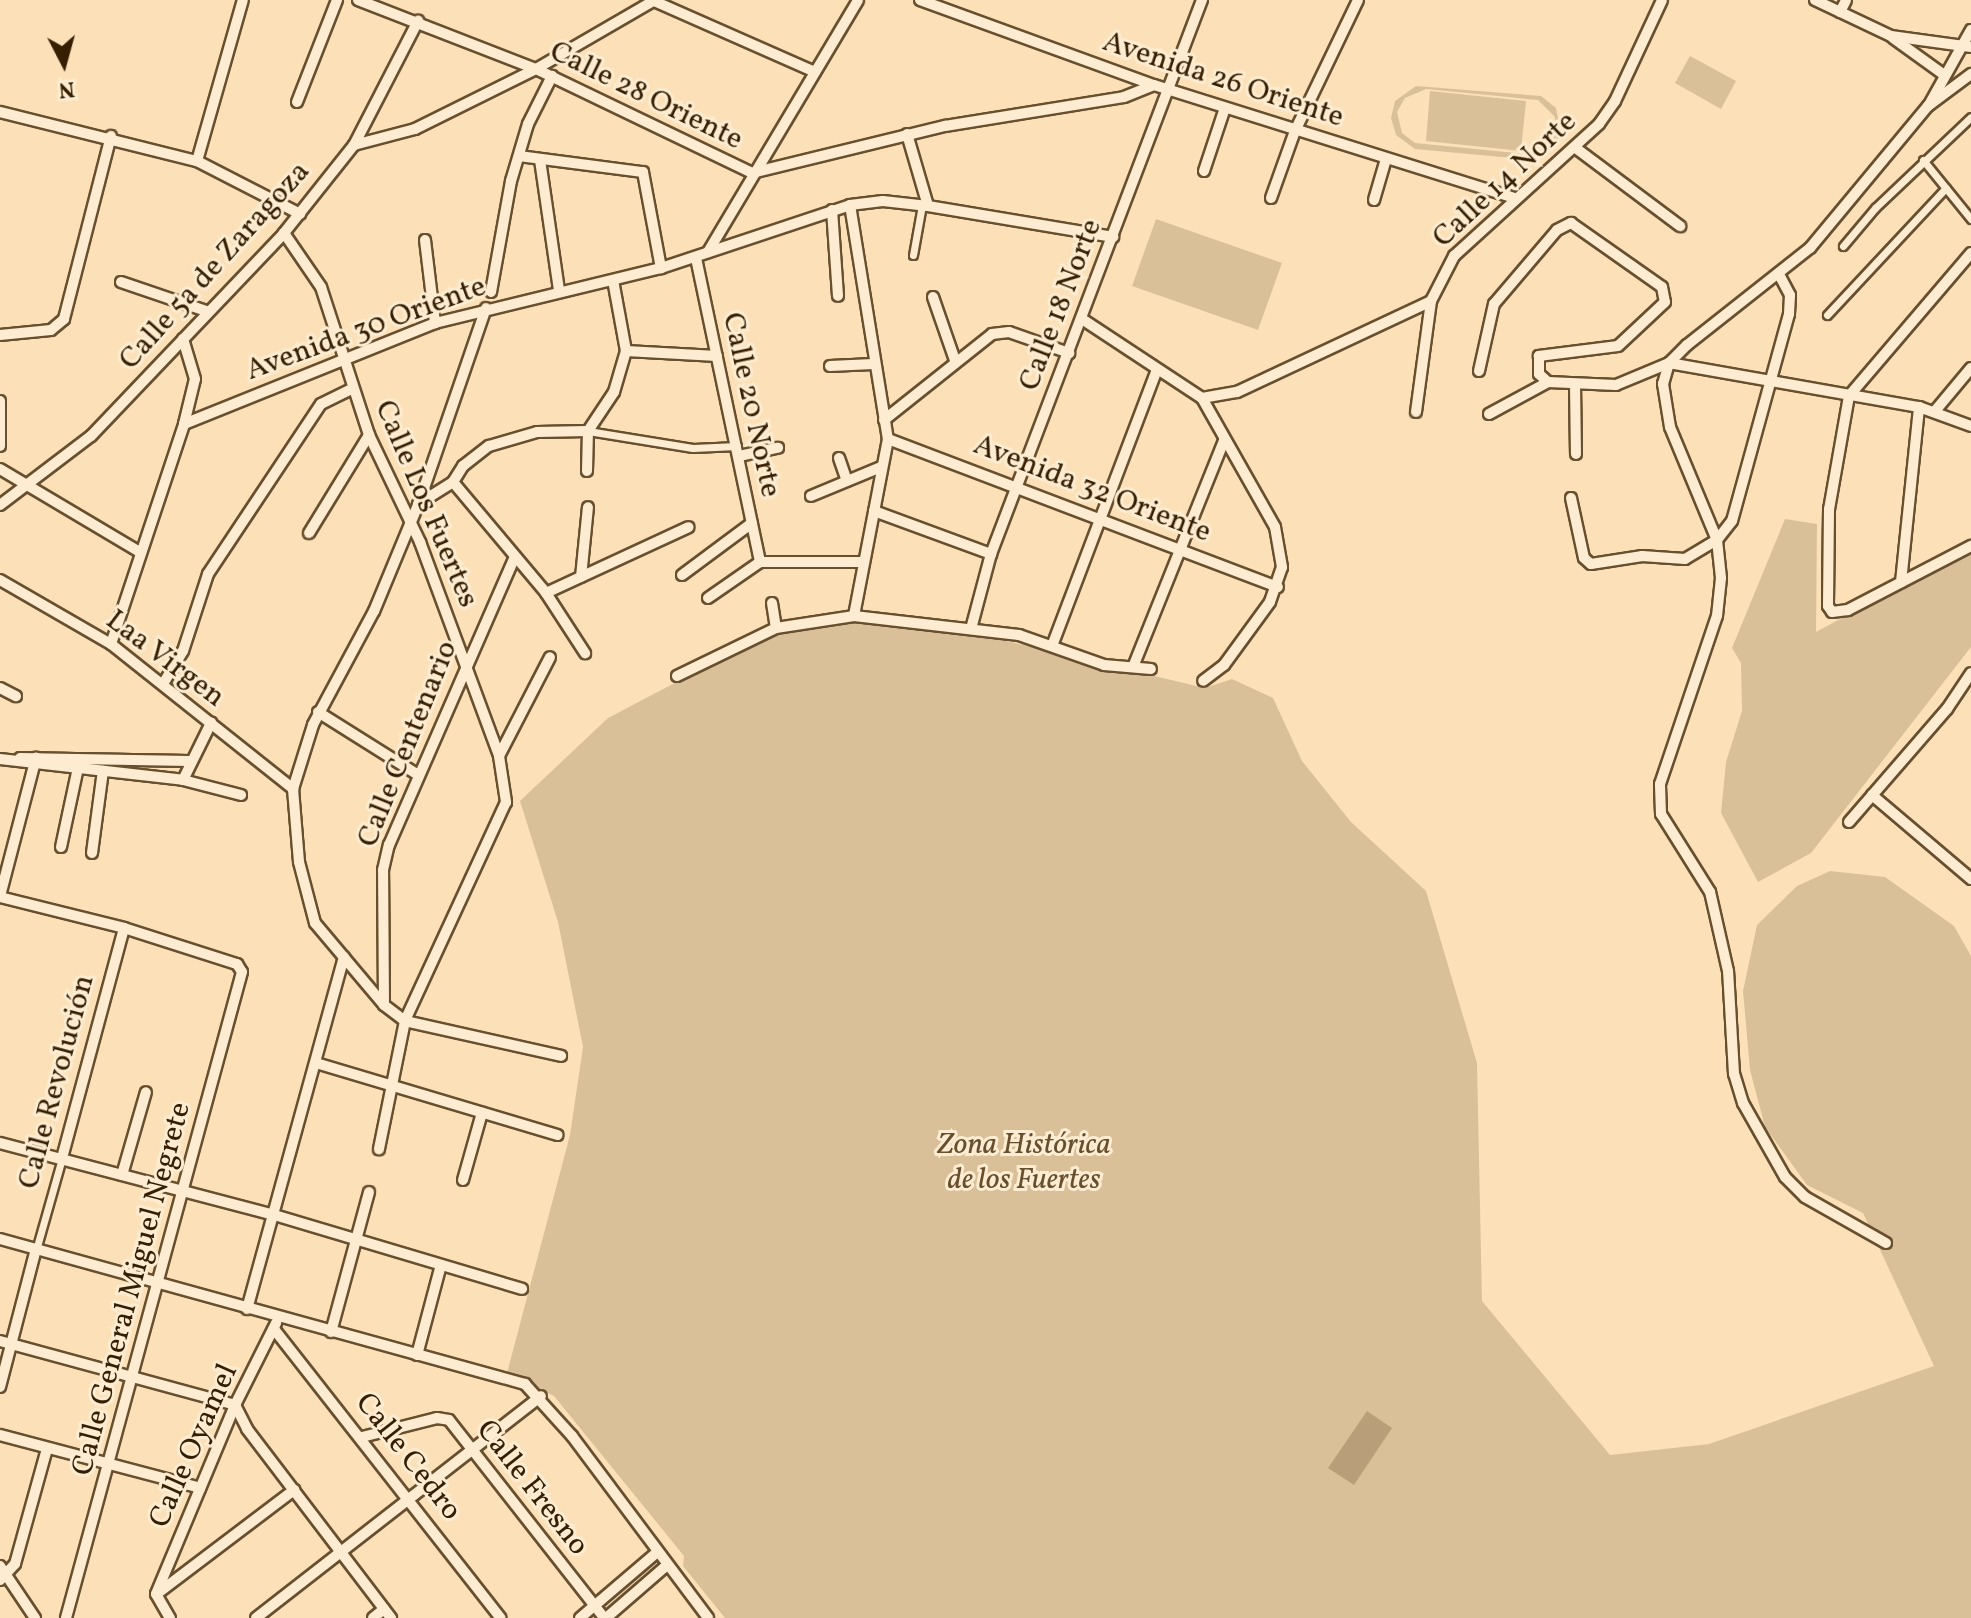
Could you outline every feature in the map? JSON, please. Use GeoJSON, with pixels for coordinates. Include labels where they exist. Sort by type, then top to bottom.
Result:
{"type":"FeatureCollection","features":[{"type":"Feature","properties":{"kind":"street"},"geometry":{"type":"LineString","coordinates":[[197,161],[243,0]]}},
{"type":"Feature","properties":{"kind":"street"},"geometry":{"type":"LineString","coordinates":[[297,102],[337,0]]}},
{"type":"Feature","properties":{"kind":"street","name":"Calle 28 Oriente"},"geometry":{"type":"LineString","coordinates":[[358,0],[552,76],[752,173],[907,134],[1124,97],[1154,85]]}},
{"type":"Feature","properties":{"kind":"street"},"geometry":{"type":"LineString","coordinates":[[354,145],[415,129],[536,69],[655,0],[815,72]]}},
{"type":"Feature","properties":{"kind":"street"},"geometry":{"type":"LineString","coordinates":[[708,252],[752,173],[858,0]]}},
{"type":"Feature","properties":{"kind":"street","name":"Avenida 26 Oriente"},"geometry":{"type":"LineString","coordinates":[[920,0],[1154,85],[1514,198]]}},
{"type":"Feature","properties":{"kind":"street","name":"Calle 18 Norte"},"geometry":{"type":"LineString","coordinates":[[971,629],[991,554],[1202,0]]}},
{"type":"Feature","properties":{"kind":"street"},"geometry":{"type":"LineString","coordinates":[[1271,198],[1295,131],[1358,0]]}},
{"type":"Feature","properties":{"kind":"street","name":"Calle 14 Norte"},"geometry":{"type":"LineString","coordinates":[[1416,412],[1431,301],[1454,256],[1514,198],[1577,149],[1615,101],[1662,0]]}},
{"type":"Feature","properties":{"kind":"street"},"geometry":{"type":"LineString","coordinates":[[1815,0],[1891,36],[1943,74]]}},
{"type":"Feature","properties":{"kind":"street"},"geometry":{"type":"LineString","coordinates":[[1840,12],[1846,0]]}},
{"type":"Feature","properties":{"kind":"street","name":"Calle 5a de Zaragoza"},"geometry":{"type":"LineString","coordinates":[[0,505],[91,436],[206,311],[284,233],[354,145],[418,21]]}},
{"type":"Feature","properties":{"kind":"street"},"geometry":{"type":"LineString","coordinates":[[1928,106],[1943,74],[1968,46],[1971,30]]}},
{"type":"Feature","properties":{"kind":"street"},"geometry":{"type":"LineString","coordinates":[[1891,36],[1968,46]]}},
{"type":"Feature","properties":{"kind":"street"},"geometry":{"type":"LineString","coordinates":[[1489,414],[1548,382],[1616,385],[1669,363],[1779,274],[1822,234],[1877,162],[1928,106],[1971,74]]}},
{"type":"Feature","properties":{"kind":"street"},"geometry":{"type":"LineString","coordinates":[[491,292],[519,156],[552,76]]}},
{"type":"Feature","properties":{"kind":"street"},"geometry":{"type":"LineString","coordinates":[[1204,171],[1225,108]]}},
{"type":"Feature","properties":{"kind":"street"},"geometry":{"type":"LineString","coordinates":[[0,112],[111,136],[197,161],[300,214]]}},
{"type":"Feature","properties":{"kind":"street"},"geometry":{"type":"LineString","coordinates":[[1843,246],[1923,160],[1971,117]]}},
{"type":"Feature","properties":{"kind":"street"},"geometry":{"type":"LineString","coordinates":[[907,134],[925,205],[913,255]]}},
{"type":"Feature","properties":{"kind":"street"},"geometry":{"type":"LineString","coordinates":[[0,335],[51,330],[64,319],[111,136]]}},
{"type":"Feature","properties":{"kind":"street"},"geometry":{"type":"LineString","coordinates":[[1577,149],[1680,226]]}},
{"type":"Feature","properties":{"kind":"street"},"geometry":{"type":"LineString","coordinates":[[519,156],[643,172],[661,268]]}},
{"type":"Feature","properties":{"kind":"street"},"geometry":{"type":"LineString","coordinates":[[1374,200],[1386,159]]}},
{"type":"Feature","properties":{"kind":"street"},"geometry":{"type":"LineString","coordinates":[[540,160],[559,291]]}},
{"type":"Feature","properties":{"kind":"street"},"geometry":{"type":"LineString","coordinates":[[1923,160],[1971,219]]}},
{"type":"Feature","properties":{"kind":"street"},"geometry":{"type":"LineString","coordinates":[[1827,315],[1946,188]]}},
{"type":"Feature","properties":{"kind":"street"},"geometry":{"type":"LineString","coordinates":[[850,205],[873,364],[888,439],[861,562],[854,616]]}},
{"type":"Feature","properties":{"kind":"street","name":"Avenida 30 Oriente"},"geometry":{"type":"LineString","coordinates":[[184,424],[341,358],[435,323],[486,308],[661,268],[850,205],[925,205],[1113,237]]}},
{"type":"Feature","properties":{"kind":"street"},"geometry":{"type":"LineString","coordinates":[[832,210],[838,296]]}},
{"type":"Feature","properties":{"kind":"street"},"geometry":{"type":"LineString","coordinates":[[1479,371],[1494,304],[1557,230],[1571,223],[1662,287],[1665,302],[1618,346],[1539,356],[1539,374],[1548,382]]}},
{"type":"Feature","properties":{"kind":"street","name":"Calle Los Fuertes"},"geometry":{"type":"LineString","coordinates":[[284,233],[321,287],[341,358],[369,435],[409,519],[499,756],[506,802],[405,1021]]}},
{"type":"Feature","properties":{"kind":"street"},"geometry":{"type":"LineString","coordinates":[[425,240],[435,323]]}},
{"type":"Feature","properties":{"kind":"street"},"geometry":{"type":"LineString","coordinates":[[1971,253],[1849,396],[1829,509],[1827,598],[1832,612],[1848,610],[1971,546]]}},
{"type":"Feature","properties":{"kind":"street","name":"Calle 20 Norte"},"geometry":{"type":"LineString","coordinates":[[696,258],[760,562]]}},
{"type":"Feature","properties":{"kind":"street"},"geometry":{"type":"LineString","coordinates":[[1571,498],[1584,558],[1591,564],[1642,556],[1685,559],[1717,540],[1732,521],[1791,305],[1779,274]]}},
{"type":"Feature","properties":{"kind":"street"},"geometry":{"type":"LineString","coordinates":[[587,471],[588,431],[614,392],[626,351],[613,280]]}},
{"type":"Feature","properties":{"kind":"street"},"geometry":{"type":"LineString","coordinates":[[121,282],[206,311]]}},
{"type":"Feature","properties":{"kind":"street"},"geometry":{"type":"LineString","coordinates":[[933,297],[955,360]]}},
{"type":"Feature","properties":{"kind":"street"},"geometry":{"type":"LineString","coordinates":[[1202,398],[1237,392],[1431,301]]}},
{"type":"Feature","properties":{"kind":"street"},"geometry":{"type":"LineString","coordinates":[[486,308],[418,505],[409,519],[363,635],[318,712],[293,789],[304,894],[315,923],[384,1005],[405,1021],[561,1056]]}},
{"type":"Feature","properties":{"kind":"street"},"geometry":{"type":"LineString","coordinates":[[1082,319],[1202,398],[1275,527],[1282,567],[1278,587],[1224,665],[1203,681]]}},
{"type":"Feature","properties":{"kind":"street"},"geometry":{"type":"LineString","coordinates":[[884,420],[955,360],[1000,331],[1069,353]]}},
{"type":"Feature","properties":{"kind":"street"},"geometry":{"type":"LineString","coordinates":[[111,644],[184,424],[195,379],[183,339]]}},
{"type":"Feature","properties":{"kind":"street"},"geometry":{"type":"LineString","coordinates":[[626,351],[717,356]]}},
{"type":"Feature","properties":{"kind":"street"},"geometry":{"type":"LineString","coordinates":[[1669,363],[1919,407],[1971,426]]}},
{"type":"Feature","properties":{"kind":"street"},"geometry":{"type":"LineString","coordinates":[[1669,363],[1663,404],[1717,540],[1721,578],[1717,616],[1660,784],[1661,814],[1710,892],[1728,971],[1734,1074],[1743,1103],[1795,1187],[1886,1243]]}},
{"type":"Feature","properties":{"kind":"street"},"geometry":{"type":"LineString","coordinates":[[830,366],[873,364]]}},
{"type":"Feature","properties":{"kind":"street"},"geometry":{"type":"LineString","coordinates":[[1935,411],[1971,368]]}},
{"type":"Feature","properties":{"kind":"street"},"geometry":{"type":"LineString","coordinates":[[1052,646],[1157,369]]}},
{"type":"Feature","properties":{"kind":"street"},"geometry":{"type":"LineString","coordinates":[[1575,384],[1576,454]]}},
{"type":"Feature","properties":{"kind":"street"},"geometry":{"type":"LineString","coordinates":[[163,684],[183,651],[208,574],[321,404],[352,389]]}},
{"type":"Feature","properties":{"kind":"street"},"geometry":{"type":"LineString","coordinates":[[0,401],[0,446]]}},
{"type":"Feature","properties":{"kind":"street"},"geometry":{"type":"LineString","coordinates":[[1901,582],[1919,407]]}},
{"type":"Feature","properties":{"kind":"street"},"geometry":{"type":"LineString","coordinates":[[418,505],[453,482],[475,456],[516,436],[588,431],[666,445],[738,451],[778,448]]}},
{"type":"Feature","properties":{"kind":"street"},"geometry":{"type":"LineString","coordinates":[[309,533],[369,435]]}},
{"type":"Feature","properties":{"kind":"street","name":"Avenida 32 Oriente"},"geometry":{"type":"LineString","coordinates":[[888,439],[1101,516],[1278,587]]}},
{"type":"Feature","properties":{"kind":"street"},"geometry":{"type":"LineString","coordinates":[[1133,667],[1178,546],[1224,441]]}},
{"type":"Feature","properties":{"kind":"street"},"geometry":{"type":"LineString","coordinates":[[839,458],[847,481]]}},
{"type":"Feature","properties":{"kind":"street"},"geometry":{"type":"LineString","coordinates":[[811,496],[881,467]]}},
{"type":"Feature","properties":{"kind":"street"},"geometry":{"type":"LineString","coordinates":[[0,469],[140,552]]}},
{"type":"Feature","properties":{"kind":"street"},"geometry":{"type":"LineString","coordinates":[[453,482],[546,593],[585,653]]}},
{"type":"Feature","properties":{"kind":"street"},"geometry":{"type":"LineString","coordinates":[[581,577],[588,507]]}},
{"type":"Feature","properties":{"kind":"street"},"geometry":{"type":"LineString","coordinates":[[874,511],[991,554]]}},
{"type":"Feature","properties":{"kind":"street"},"geometry":{"type":"LineString","coordinates":[[682,575],[752,523]]}},
{"type":"Feature","properties":{"kind":"street"},"geometry":{"type":"LineString","coordinates":[[546,593],[689,527]]}},
{"type":"Feature","properties":{"kind":"street","name":"Calle Centenario"},"geometry":{"type":"LineString","coordinates":[[384,1005],[383,870],[417,774],[515,557]]}},
{"type":"Feature","properties":{"kind":"street"},"geometry":{"type":"LineString","coordinates":[[708,598],[760,562],[861,562]]}},
{"type":"Feature","properties":{"kind":"street","name":"Laa Virgen"},"geometry":{"type":"LineString","coordinates":[[0,580],[111,644],[293,789]]}},
{"type":"Feature","properties":{"kind":"street"},"geometry":{"type":"LineString","coordinates":[[772,603],[776,628]]}},
{"type":"Feature","properties":{"kind":"street"},"geometry":{"type":"LineString","coordinates":[[677,676],[776,628],[854,616],[971,629],[1052,646],[1104,665],[1151,669]]}},
{"type":"Feature","properties":{"kind":"street"},"geometry":{"type":"LineString","coordinates":[[499,756],[550,657]]}},
{"type":"Feature","properties":{"kind":"street"},"geometry":{"type":"LineString","coordinates":[[1849,822],[1947,709],[1971,673]]}},
{"type":"Feature","properties":{"kind":"street"},"geometry":{"type":"LineString","coordinates":[[0,688],[16,696]]}},
{"type":"Feature","properties":{"kind":"street"},"geometry":{"type":"LineString","coordinates":[[318,712],[417,774]]}},
{"type":"Feature","properties":{"kind":"street"},"geometry":{"type":"LineString","coordinates":[[183,780],[189,761],[211,723]]}},
{"type":"Feature","properties":{"kind":"street"},"geometry":{"type":"LineString","coordinates":[[6,759],[189,761]]}},
{"type":"Feature","properties":{"kind":"street"},"geometry":{"type":"LineString","coordinates":[[128,774],[131,759]]}},
{"type":"Feature","properties":{"kind":"street"},"geometry":{"type":"LineString","coordinates":[[35,761],[183,780],[241,795]]}},
{"type":"Feature","properties":{"kind":"street"},"geometry":{"type":"LineString","coordinates":[[35,761],[0,897],[124,928]]}},
{"type":"Feature","properties":{"kind":"street"},"geometry":{"type":"LineString","coordinates":[[61,847],[78,768]]}},
{"type":"Feature","properties":{"kind":"street"},"geometry":{"type":"LineString","coordinates":[[92,853],[103,771]]}},
{"type":"Feature","properties":{"kind":"street"},"geometry":{"type":"LineString","coordinates":[[1872,795],[1971,879]]}},
{"type":"Feature","properties":{"kind":"street","name":"Calle General Miguel Negrete"},"geometry":{"type":"LineString","coordinates":[[66,1618],[185,1191],[242,972],[237,964],[124,928]]}},
{"type":"Feature","properties":{"kind":"street","name":"Calle Revolución"},"geometry":{"type":"LineString","coordinates":[[0,1387],[124,928]]}},
{"type":"Feature","properties":{"kind":"street"},"geometry":{"type":"LineString","coordinates":[[247,1309],[344,957]]}},
{"type":"Feature","properties":{"kind":"street"},"geometry":{"type":"LineString","coordinates":[[379,1149],[405,1021]]}},
{"type":"Feature","properties":{"kind":"street"},"geometry":{"type":"LineString","coordinates":[[316,1063],[557,1135]]}},
{"type":"Feature","properties":{"kind":"street"},"geometry":{"type":"LineString","coordinates":[[122,1175],[146,1092]]}},
{"type":"Feature","properties":{"kind":"street"},"geometry":{"type":"LineString","coordinates":[[463,1180],[482,1113]]}},
{"type":"Feature","properties":{"kind":"street"},"geometry":{"type":"LineString","coordinates":[[0,1143],[271,1214],[522,1289]]}},
{"type":"Feature","properties":{"kind":"street"},"geometry":{"type":"LineString","coordinates":[[331,1332],[369,1192]]}},
{"type":"Feature","properties":{"kind":"street"},"geometry":{"type":"LineString","coordinates":[[0,1239],[35,1253],[247,1309],[276,1323],[331,1332],[505,1375],[538,1394],[655,1554],[708,1618]]}},
{"type":"Feature","properties":{"kind":"street"},"geometry":{"type":"LineString","coordinates":[[417,1355],[441,1265]]}},
{"type":"Feature","properties":{"kind":"street","name":"Calle Oyamel"},"geometry":{"type":"LineString","coordinates":[[156,1594],[235,1405],[276,1323]]}},
{"type":"Feature","properties":{"kind":"street","name":"Calle Cedro"},"geometry":{"type":"LineString","coordinates":[[276,1323],[501,1618]]}},
{"type":"Feature","properties":{"kind":"street"},"geometry":{"type":"LineString","coordinates":[[0,1341],[133,1374],[235,1405],[241,1420],[388,1614],[373,1618]]}},
{"type":"Feature","properties":{"kind":"street"},"geometry":{"type":"LineString","coordinates":[[256,1618],[473,1450],[538,1394]]}},
{"type":"Feature","properties":{"kind":"street","name":"Calle Fresno"},"geometry":{"type":"LineString","coordinates":[[362,1437],[444,1417],[605,1618]]}},
{"type":"Feature","properties":{"kind":"street"},"geometry":{"type":"LineString","coordinates":[[0,1435],[200,1488]]}},
{"type":"Feature","properties":{"kind":"street"},"geometry":{"type":"LineString","coordinates":[[35,1618],[2,1574],[47,1449]]}},
{"type":"Feature","properties":{"kind":"street"},"geometry":{"type":"LineString","coordinates":[[170,1618],[156,1594],[294,1490]]}},
{"type":"Feature","properties":{"kind":"street"},"geometry":{"type":"LineString","coordinates":[[580,1618],[655,1554]]}},
{"type":"Feature","properties":{"kind":"street"},"geometry":{"type":"LineString","coordinates":[[605,1618],[666,1566]]}},
{"type":"Feature","properties":{"kind":"green space"},"geometry":{"type":"Polygon","coordinates":[[[1690,56],[1736,81],[1721,109],[1675,83],[1690,56]]]}},
{"type":"Feature","properties":{"kind":"green space"},"geometry":{"type":"Polygon","coordinates":[[[1416,86],[1541,96],[1556,108],[1561,134],[1548,153],[1533,160],[1415,149],[1396,135],[1391,118],[1395,101],[1416,86]],[[1426,89],[1405,98],[1397,112],[1402,133],[1415,143],[1526,154],[1542,152],[1554,137],[1555,117],[1538,100],[1426,89]]]}},
{"type":"Feature","properties":{"kind":"green space"},"geometry":{"type":"Polygon","coordinates":[[[1430,91],[1526,101],[1521,151],[1426,141],[1430,91]]]}},
{"type":"Feature","properties":{"kind":"green space"},"geometry":{"type":"Polygon","coordinates":[[[1156,219],[1282,263],[1258,330],[1132,286],[1156,219]]]}},
{"type":"Feature","properties":{"kind":"green space"},"geometry":{"type":"Polygon","coordinates":[[[1785,519],[1817,524],[1816,632],[1971,548],[1971,647],[1811,853],[1758,882],[1721,813],[1726,762],[1742,711],[1741,663],[1732,648],[1785,519]]]}},
{"type":"Feature","properties":{"kind":"green space","name":"Zona Histórica de los Fuertes"},"geometry":{"type":"Polygon","coordinates":[[[828,621],[956,629],[1205,688],[1232,679],[1273,698],[1302,761],[1351,822],[1426,891],[1477,1063],[1482,1301],[1610,1455],[1709,1444],[1934,1366],[1863,1213],[1807,1185],[1765,1127],[1750,1070],[1743,991],[1757,925],[1797,886],[1830,871],[1885,877],[1954,926],[1971,956],[1971,1618],[725,1618],[683,1566],[684,1556],[554,1396],[507,1373],[570,1135],[583,1047],[558,922],[520,801],[608,718],[772,632],[828,621]]]}},
{"type":"Feature","properties":{"kind":"shaded area"},"geometry":{"type":"Polygon","coordinates":[[[1367,1411],[1392,1428],[1354,1485],[1328,1468],[1367,1411]]]}}]}
